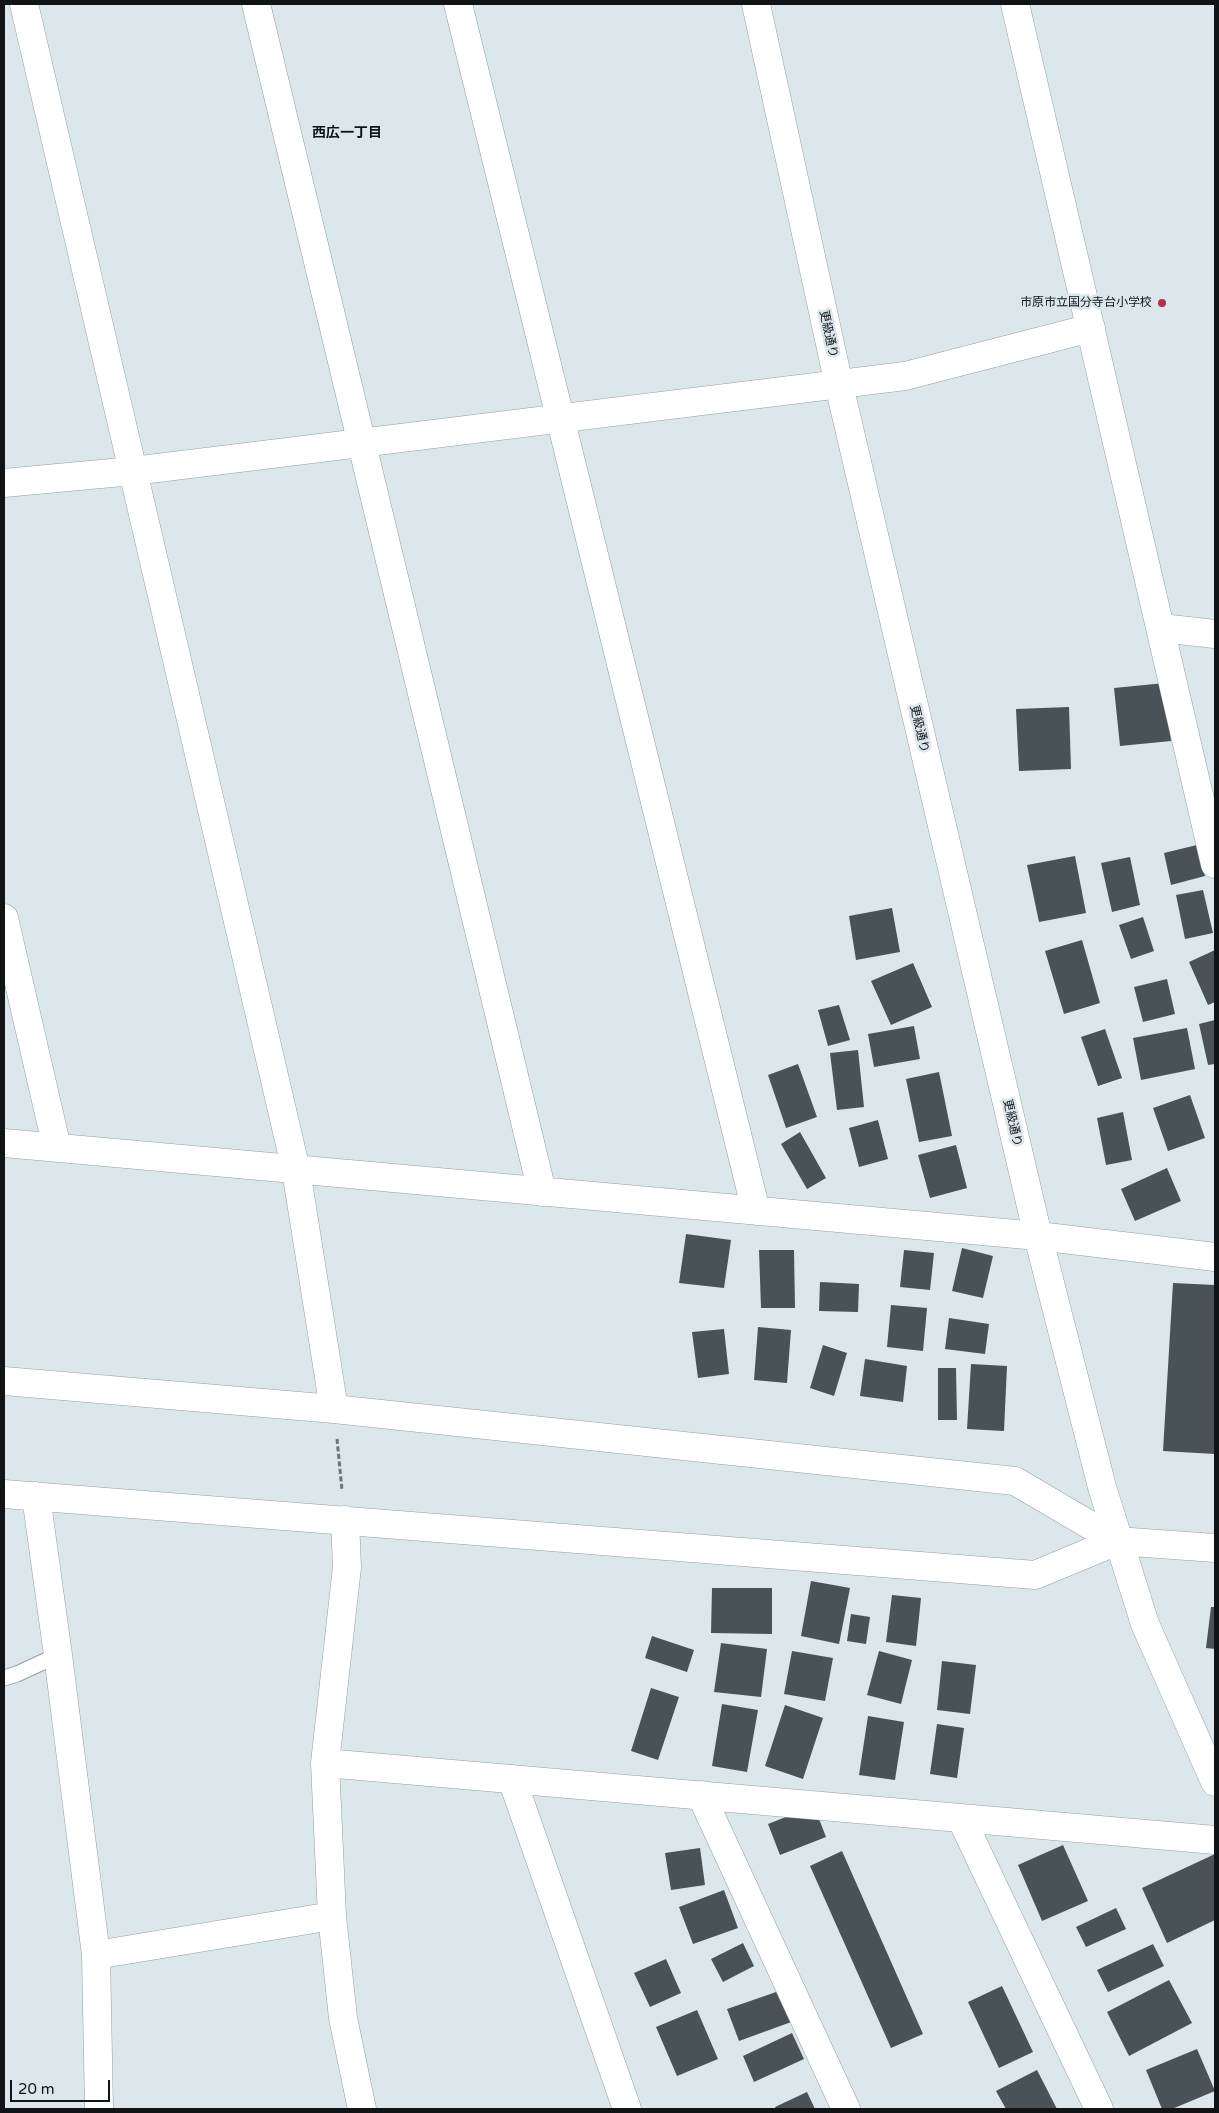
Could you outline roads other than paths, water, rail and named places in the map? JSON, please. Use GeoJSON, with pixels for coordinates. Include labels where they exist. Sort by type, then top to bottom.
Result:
{"type":"FeatureCollection","features":[{"type":"Feature","properties":{"kind":"street"},"geometry":{"type":"LineString","coordinates":[[24,4],[296,1170],[334,1409]]}},
{"type":"Feature","properties":{"kind":"street"},"geometry":{"type":"LineString","coordinates":[[256,4],[542,1192]]}},
{"type":"Feature","properties":{"kind":"street"},"geometry":{"type":"LineString","coordinates":[[458,4],[756,1211]]}},
{"type":"Feature","properties":{"kind":"street","name":"更級通り"},"geometry":{"type":"LineString","coordinates":[[756,4],[838,385],[1038,1236],[1093,1452],[1117,1541],[1145,1624],[1215,1782]]}},
{"type":"Feature","properties":{"kind":"street"},"geometry":{"type":"LineString","coordinates":[[1015,4],[1161,628],[1211,831],[1215,864]]}},
{"type":"Feature","properties":{"kind":"street"},"geometry":{"type":"LineString","coordinates":[[4,483],[133,471],[905,376],[1090,328]]}},
{"type":"Feature","properties":{"kind":"street"},"geometry":{"type":"LineString","coordinates":[[1161,628],[1215,634]]}},
{"type":"Feature","properties":{"kind":"street"},"geometry":{"type":"LineString","coordinates":[[4,918],[57,1148]]}},
{"type":"Feature","properties":{"kind":"street"},"geometry":{"type":"LineString","coordinates":[[4,1143],[1038,1236],[1215,1257]]}},
{"type":"Feature","properties":{"kind":"street"},"geometry":{"type":"LineString","coordinates":[[4,1381],[334,1409],[1015,1481],[1117,1541],[1215,1548]]}},
{"type":"Feature","properties":{"kind":"street"},"geometry":{"type":"LineString","coordinates":[[4,1494],[1035,1575],[1117,1541]]}},
{"type":"Feature","properties":{"kind":"street"},"geometry":{"type":"LineString","coordinates":[[36,1496],[96,1955],[99,2109]]}},
{"type":"Feature","properties":{"kind":"street"},"geometry":{"type":"LineString","coordinates":[[345,1520],[347,1567],[325,1763],[332,1916],[343,2018],[362,2109]]}},
{"type":"Feature","properties":{"kind":"street"},"geometry":{"type":"LineString","coordinates":[[325,1763],[1215,1840]]}},
{"type":"Feature","properties":{"kind":"street"},"geometry":{"type":"LineString","coordinates":[[512,1779],[627,2109]]}},
{"type":"Feature","properties":{"kind":"street"},"geometry":{"type":"LineString","coordinates":[[701,1795],[846,2109]]}},
{"type":"Feature","properties":{"kind":"street"},"geometry":{"type":"LineString","coordinates":[[961,1818],[1099,2109]]}},
{"type":"Feature","properties":{"kind":"street"},"geometry":{"type":"LineString","coordinates":[[96,1955],[332,1916]]}},
{"type":"Feature","properties":{"kind":"lane"},"geometry":{"type":"LineString","coordinates":[[4,1678],[18,1674],[58,1655]]}},
{"type":"Feature","properties":{"kind":"place","name":"市原市立国分寺台小学校"},"geometry":{"type":"Point","coordinates":[1162,303]}},
{"type":"Feature","properties":{"kind":"district","name":"西広一丁目"},"geometry":{"type":"Point","coordinates":[347,133]}}]}
